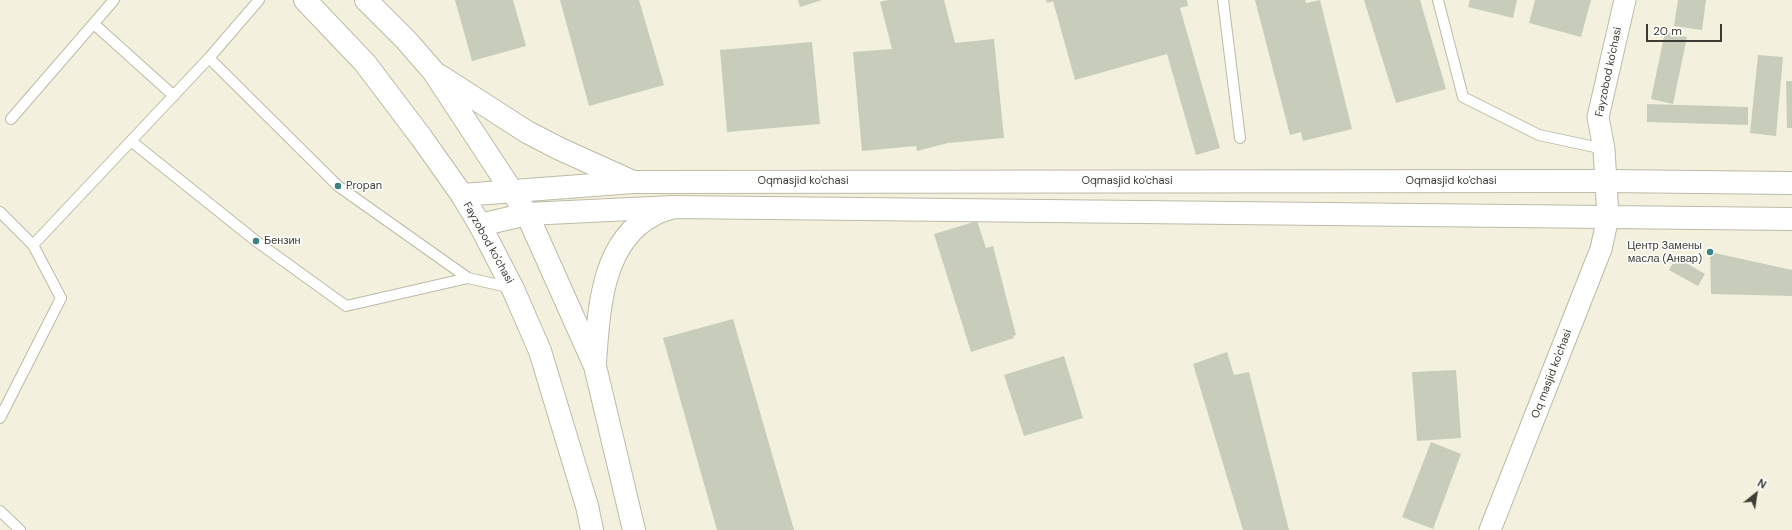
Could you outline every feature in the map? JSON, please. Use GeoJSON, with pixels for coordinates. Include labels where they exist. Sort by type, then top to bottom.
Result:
{"type":"FeatureCollection","features":[{"type":"Feature","properties":{"kind":"main road","name":"Fayzobod ko'chasi"},"geometry":{"type":"LineString","coordinates":[[304,0],[365,63],[422,137],[462,195],[480,225],[513,289],[540,351],[587,506],[592,530]]}},
{"type":"Feature","properties":{"kind":"main road"},"geometry":{"type":"LineString","coordinates":[[366,0],[406,40],[433,71],[527,214],[595,366],[634,530]]}},
{"type":"Feature","properties":{"kind":"main road"},"geometry":{"type":"LineString","coordinates":[[433,71],[560,150],[633,182]]}},
{"type":"Feature","properties":{"kind":"main road","name":"Oqmasjid ko'chasi"},"geometry":{"type":"LineString","coordinates":[[462,195],[633,182],[1606,180],[1792,183]]}},
{"type":"Feature","properties":{"kind":"main road"},"geometry":{"type":"LineString","coordinates":[[595,366],[598,321],[607,273],[629,233],[652,215],[673,207]]}},
{"type":"Feature","properties":{"kind":"main road"},"geometry":{"type":"LineString","coordinates":[[480,225],[527,214],[673,207],[1792,219]]}},
{"type":"Feature","properties":{"kind":"street","name":"Fayzobod ko'chasi"},"geometry":{"type":"LineString","coordinates":[[1608,216],[1604,149],[1598,117],[1625,0]]}},
{"type":"Feature","properties":{"kind":"street","name":"Oq masjid ko'chasi"},"geometry":{"type":"LineString","coordinates":[[1490,530],[1601,249],[1608,216]]}},
{"type":"Feature","properties":{"kind":"lane"},"geometry":{"type":"LineString","coordinates":[[11,119],[114,0]]}},
{"type":"Feature","properties":{"kind":"lane"},"geometry":{"type":"LineString","coordinates":[[33,244],[174,96],[259,0]]}},
{"type":"Feature","properties":{"kind":"lane"},"geometry":{"type":"LineString","coordinates":[[1223,0],[1240,138]]}},
{"type":"Feature","properties":{"kind":"lane"},"geometry":{"type":"LineString","coordinates":[[1438,0],[1463,97],[1538,135],[1604,149]]}},
{"type":"Feature","properties":{"kind":"lane"},"geometry":{"type":"LineString","coordinates":[[94,24],[174,96]]}},
{"type":"Feature","properties":{"kind":"lane"},"geometry":{"type":"LineString","coordinates":[[209,58],[338,186],[468,278],[513,289]]}},
{"type":"Feature","properties":{"kind":"lane"},"geometry":{"type":"LineString","coordinates":[[131,141],[256,241],[346,306],[468,278]]}},
{"type":"Feature","properties":{"kind":"lane"},"geometry":{"type":"LineString","coordinates":[[0,212],[33,244],[62,298],[0,418]]}},
{"type":"Feature","properties":{"kind":"lane"},"geometry":{"type":"LineString","coordinates":[[0,511],[20,530]]}},
{"type":"Feature","properties":{"kind":"building"},"geometry":{"type":"Polygon","coordinates":[[[455,0],[513,0],[526,46],[472,61],[455,0]]]}},
{"type":"Feature","properties":{"kind":"building"},"geometry":{"type":"Polygon","coordinates":[[[560,0],[639,0],[664,85],[589,106],[560,0]]]}},
{"type":"Feature","properties":{"kind":"building"},"geometry":{"type":"Polygon","coordinates":[[[798,0],[822,0],[800,7],[798,0]]]}},
{"type":"Feature","properties":{"kind":"building"},"geometry":{"type":"Polygon","coordinates":[[[888,0],[944,0],[955,43],[994,39],[1004,138],[948,143],[917,151],[916,146],[862,151],[853,52],[892,49],[880,2],[888,0]]]}},
{"type":"Feature","properties":{"kind":"building"},"geometry":{"type":"Polygon","coordinates":[[[1046,0],[1187,0],[1188,6],[1180,8],[1220,148],[1196,155],[1167,54],[1075,80],[1053,1],[1047,3],[1046,0]]]}},
{"type":"Feature","properties":{"kind":"building"},"geometry":{"type":"Polygon","coordinates":[[[1255,0],[1305,0],[1306,3],[1320,0],[1352,129],[1303,141],[1301,132],[1290,135],[1255,0]]]}},
{"type":"Feature","properties":{"kind":"building"},"geometry":{"type":"Polygon","coordinates":[[[1364,0],[1420,0],[1446,89],[1396,103],[1364,0]]]}},
{"type":"Feature","properties":{"kind":"building"},"geometry":{"type":"Polygon","coordinates":[[[1470,0],[1517,0],[1513,18],[1468,7],[1470,0]]]}},
{"type":"Feature","properties":{"kind":"building"},"geometry":{"type":"Polygon","coordinates":[[[1535,0],[1591,0],[1581,37],[1529,23],[1535,0]]]}},
{"type":"Feature","properties":{"kind":"building"},"geometry":{"type":"Polygon","coordinates":[[[1678,0],[1706,0],[1702,30],[1674,26],[1678,0]]]}},
{"type":"Feature","properties":{"kind":"building"},"geometry":{"type":"Polygon","coordinates":[[[1665,32],[1687,37],[1673,104],[1651,99],[1665,32]]]}},
{"type":"Feature","properties":{"kind":"building"},"geometry":{"type":"Polygon","coordinates":[[[812,42],[820,124],[727,132],[720,50],[812,42]]]}},
{"type":"Feature","properties":{"kind":"building"},"geometry":{"type":"Polygon","coordinates":[[[1758,55],[1783,57],[1776,136],[1750,133],[1758,55]]]}},
{"type":"Feature","properties":{"kind":"building"},"geometry":{"type":"Polygon","coordinates":[[[1786,81],[1792,81],[1792,128],[1787,128],[1786,81]]]}},
{"type":"Feature","properties":{"kind":"building"},"geometry":{"type":"Polygon","coordinates":[[[1647,104],[1748,107],[1748,125],[1647,122],[1647,104]]]}},
{"type":"Feature","properties":{"kind":"building"},"geometry":{"type":"Polygon","coordinates":[[[977,221],[986,248],[993,246],[1016,335],[1013,336],[1014,338],[971,352],[934,234],[977,221]]]}},
{"type":"Feature","properties":{"kind":"building"},"geometry":{"type":"Polygon","coordinates":[[[1710,252],[1792,270],[1792,296],[1711,294],[1710,252]]]}},
{"type":"Feature","properties":{"kind":"building"},"geometry":{"type":"Polygon","coordinates":[[[1676,257],[1705,274],[1698,286],[1669,270],[1676,257]]]}},
{"type":"Feature","properties":{"kind":"building"},"geometry":{"type":"Polygon","coordinates":[[[733,319],[794,530],[717,530],[663,338],[733,319]]]}},
{"type":"Feature","properties":{"kind":"building"},"geometry":{"type":"Polygon","coordinates":[[[1227,352],[1234,375],[1249,372],[1289,530],[1243,530],[1193,364],[1227,352]]]}},
{"type":"Feature","properties":{"kind":"building"},"geometry":{"type":"Polygon","coordinates":[[[1064,356],[1083,418],[1024,436],[1004,375],[1064,356]]]}},
{"type":"Feature","properties":{"kind":"building"},"geometry":{"type":"Polygon","coordinates":[[[1456,370],[1461,438],[1417,441],[1412,372],[1456,370]]]}},
{"type":"Feature","properties":{"kind":"building"},"geometry":{"type":"Polygon","coordinates":[[[1431,442],[1461,454],[1433,529],[1402,517],[1431,442]]]}},
{"type":"Feature","properties":{"kind":"place","name":"Propan"},"geometry":{"type":"Point","coordinates":[338,186]}},
{"type":"Feature","properties":{"kind":"place","name":"Бензин"},"geometry":{"type":"Point","coordinates":[256,241]}},
{"type":"Feature","properties":{"kind":"place","name":"Центр Замены масла (Анвар)"},"geometry":{"type":"Point","coordinates":[1710,252]}}]}
